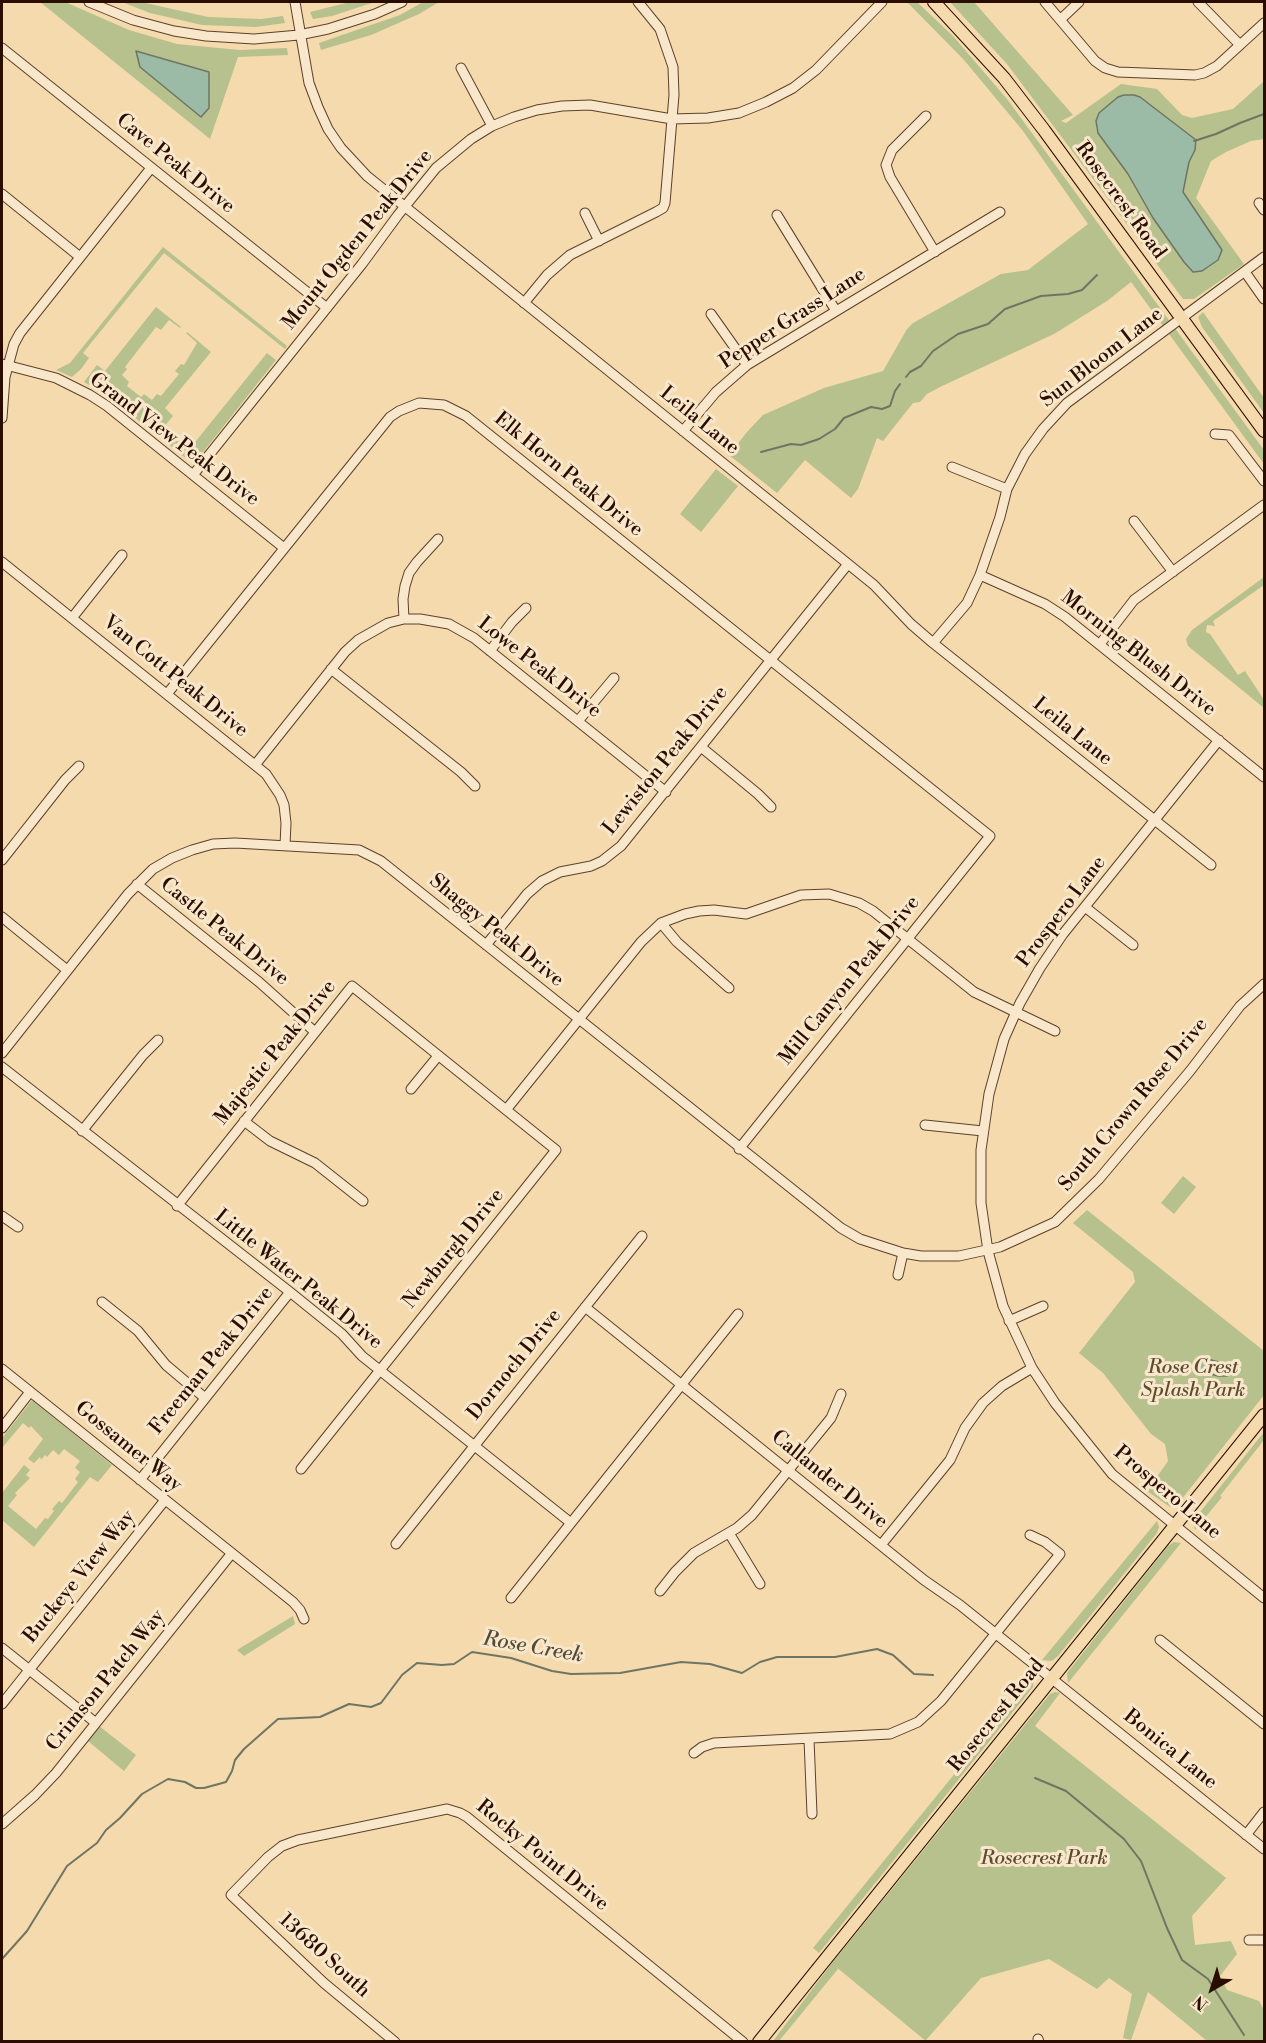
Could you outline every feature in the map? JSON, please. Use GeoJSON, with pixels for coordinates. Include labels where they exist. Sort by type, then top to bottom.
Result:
{"type":"FeatureCollection","features":[{"type":"Feature","properties":{"kind":"main road","name":"Rosecrest Road"},"geometry":{"type":"LineString","coordinates":[[934,2],[1004,78],[1264,431]]}},
{"type":"Feature","properties":{"kind":"main road","name":"Rosecrest Road"},"geometry":{"type":"LineString","coordinates":[[759,2042],[1264,1414]]}},
{"type":"Feature","properties":{"kind":"street"},"geometry":{"type":"LineString","coordinates":[[89,2],[132,20],[189,34],[254,39],[299,35],[353,22],[402,2]]}},
{"type":"Feature","properties":{"kind":"street","name":"Leila Lane"},"geometry":{"type":"LineString","coordinates":[[295,2],[309,83],[328,129],[353,163],[874,585],[911,624],[933,643],[1211,865]]}},
{"type":"Feature","properties":{"kind":"street"},"geometry":{"type":"LineString","coordinates":[[524,303],[557,265],[570,255],[663,208],[666,199],[675,86],[671,58],[660,30],[638,2]]}},
{"type":"Feature","properties":{"kind":"street","name":"Mount Ogden Peak Drive"},"geometry":{"type":"LineString","coordinates":[[193,475],[436,168],[451,154],[492,126],[537,110],[562,106],[590,105],[672,119],[708,118],[739,112],[766,102],[793,88],[816,70],[882,2]]}},
{"type":"Feature","properties":{"kind":"street"},"geometry":{"type":"LineString","coordinates":[[1045,2],[1092,58],[1105,68],[1118,72],[1200,74],[1213,69],[1264,23]]}},
{"type":"Feature","properties":{"kind":"street"},"geometry":{"type":"LineString","coordinates":[[1061,19],[1079,2]]}},
{"type":"Feature","properties":{"kind":"street"},"geometry":{"type":"LineString","coordinates":[[1198,2],[1240,45]]}},
{"type":"Feature","properties":{"kind":"street","name":"Cave Peak Drive"},"geometry":{"type":"LineString","coordinates":[[2,48],[327,308]]}},
{"type":"Feature","properties":{"kind":"street"},"geometry":{"type":"LineString","coordinates":[[461,68],[492,126]]}},
{"type":"Feature","properties":{"kind":"street"},"geometry":{"type":"LineString","coordinates":[[926,116],[891,150],[885,165],[935,252]]}},
{"type":"Feature","properties":{"kind":"street"},"geometry":{"type":"LineString","coordinates":[[2,418],[5,365],[20,333],[151,168]]}},
{"type":"Feature","properties":{"kind":"street"},"geometry":{"type":"LineString","coordinates":[[2,194],[80,257]]}},
{"type":"Feature","properties":{"kind":"street","name":"Pepper Grass Lane"},"geometry":{"type":"LineString","coordinates":[[684,431],[716,392],[747,365],[1000,212]]}},
{"type":"Feature","properties":{"kind":"street"},"geometry":{"type":"LineString","coordinates":[[585,213],[599,241]]}},
{"type":"Feature","properties":{"kind":"street"},"geometry":{"type":"LineString","coordinates":[[777,215],[836,311]]}},
{"type":"Feature","properties":{"kind":"street","name":"Sun Bloom Lane"},"geometry":{"type":"LineString","coordinates":[[933,643],[967,603],[980,574],[1007,489],[1024,454],[1043,429],[1067,404],[1264,257]]}},
{"type":"Feature","properties":{"kind":"street"},"geometry":{"type":"LineString","coordinates":[[1245,272],[1264,299]]}},
{"type":"Feature","properties":{"kind":"street"},"geometry":{"type":"LineString","coordinates":[[711,315],[747,365]]}},
{"type":"Feature","properties":{"kind":"street","name":"Grand View Peak Drive"},"geometry":{"type":"LineString","coordinates":[[5,365],[56,378],[90,395],[284,548]]}},
{"type":"Feature","properties":{"kind":"street","name":"Elk Horn Peak Drive"},"geometry":{"type":"LineString","coordinates":[[167,694],[390,417],[419,403],[444,405],[466,416],[990,836]]}},
{"type":"Feature","properties":{"kind":"street"},"geometry":{"type":"LineString","coordinates":[[1215,434],[1229,435],[1264,481]]}},
{"type":"Feature","properties":{"kind":"street"},"geometry":{"type":"LineString","coordinates":[[952,467],[1007,489]]}},
{"type":"Feature","properties":{"kind":"street"},"geometry":{"type":"LineString","coordinates":[[1100,644],[1134,600],[1264,504]]}},
{"type":"Feature","properties":{"kind":"street"},"geometry":{"type":"LineString","coordinates":[[1134,521],[1173,572]]}},
{"type":"Feature","properties":{"kind":"street"},"geometry":{"type":"LineString","coordinates":[[404,619],[403,599],[409,573],[421,556],[438,539]]}},
{"type":"Feature","properties":{"kind":"street"},"geometry":{"type":"LineString","coordinates":[[72,618],[122,555]]}},
{"type":"Feature","properties":{"kind":"street","name":"Van Cott Peak Drive"},"geometry":{"type":"LineString","coordinates":[[2,562],[255,765],[274,785],[284,805],[285,845]]}},
{"type":"Feature","properties":{"kind":"street","name":"Lewiston Peak Drive"},"geometry":{"type":"LineString","coordinates":[[486,945],[534,887],[550,876],[591,866],[612,854],[626,841],[848,564]]}},
{"type":"Feature","properties":{"kind":"street","name":"Morning Blush Drive"},"geometry":{"type":"LineString","coordinates":[[980,574],[1052,608],[1264,777]]}},
{"type":"Feature","properties":{"kind":"street"},"geometry":{"type":"LineString","coordinates":[[490,651],[526,608]]}},
{"type":"Feature","properties":{"kind":"street","name":"Lowe Peak Drive"},"geometry":{"type":"LineString","coordinates":[[255,765],[331,669],[358,640],[388,623],[404,619],[435,620],[449,624],[474,638],[666,792]]}},
{"type":"Feature","properties":{"kind":"street"},"geometry":{"type":"LineString","coordinates":[[331,669],[461,772],[475,786]]}},
{"type":"Feature","properties":{"kind":"street"},"geometry":{"type":"LineString","coordinates":[[578,721],[614,678]]}},
{"type":"Feature","properties":{"kind":"street","name":"Prospero Lane"},"geometry":{"type":"LineString","coordinates":[[1219,740],[1051,951],[1015,1012],[993,1076],[983,1131],[980,1185],[988,1251],[999,1292],[1009,1320],[1032,1368],[1055,1403],[1101,1462],[1124,1485],[1264,1598]]}},
{"type":"Feature","properties":{"kind":"street"},"geometry":{"type":"LineString","coordinates":[[701,747],[771,807]]}},
{"type":"Feature","properties":{"kind":"street"},"geometry":{"type":"LineString","coordinates":[[2,860],[65,780],[80,766]]}},
{"type":"Feature","properties":{"kind":"street","name":"Mill Canyon Peak Drive"},"geometry":{"type":"LineString","coordinates":[[739,1149],[990,836]]}},
{"type":"Feature","properties":{"kind":"street","name":"Shaggy Peak Drive"},"geometry":{"type":"LineString","coordinates":[[2,1053],[137,884],[153,869],[172,858],[213,844],[346,848],[381,861],[739,1149],[841,1228],[860,1239],[903,1253],[940,1257],[988,1251]]}},
{"type":"Feature","properties":{"kind":"street","name":"Castle Peak Drive"},"geometry":{"type":"LineString","coordinates":[[137,884],[260,982],[315,1032]]}},
{"type":"Feature","properties":{"kind":"street"},"geometry":{"type":"LineString","coordinates":[[506,1110],[641,942],[661,923],[699,910],[746,914],[801,895],[829,894],[859,903],[873,911],[975,992],[1055,1031]]}},
{"type":"Feature","properties":{"kind":"street"},"geometry":{"type":"LineString","coordinates":[[1085,907],[1133,945]]}},
{"type":"Feature","properties":{"kind":"street"},"geometry":{"type":"LineString","coordinates":[[2,917],[67,970]]}},
{"type":"Feature","properties":{"kind":"street"},"geometry":{"type":"LineString","coordinates":[[661,923],[677,942],[729,988]]}},
{"type":"Feature","properties":{"kind":"street","name":"South Crown Rose Drive"},"geometry":{"type":"LineString","coordinates":[[988,1251],[1018,1241],[1055,1222],[1099,1179],[1190,1071],[1240,1006],[1264,984]]}},
{"type":"Feature","properties":{"kind":"street","name":"Majestic Peak Drive"},"geometry":{"type":"LineString","coordinates":[[177,1206],[352,986],[556,1150]]}},
{"type":"Feature","properties":{"kind":"street"},"geometry":{"type":"LineString","coordinates":[[82,1131],[143,1054],[158,1040]]}},
{"type":"Feature","properties":{"kind":"street"},"geometry":{"type":"LineString","coordinates":[[411,1089],[438,1056]]}},
{"type":"Feature","properties":{"kind":"street","name":"Little Water Peak Drive"},"geometry":{"type":"LineString","coordinates":[[2,1066],[177,1206],[290,1292],[342,1334],[362,1356],[380,1371],[571,1523]]}},
{"type":"Feature","properties":{"kind":"street"},"geometry":{"type":"LineString","coordinates":[[244,1121],[270,1141],[315,1163],[363,1201]]}},
{"type":"Feature","properties":{"kind":"street"},"geometry":{"type":"LineString","coordinates":[[925,1125],[983,1131]]}},
{"type":"Feature","properties":{"kind":"street","name":"Newburgh Drive"},"geometry":{"type":"LineString","coordinates":[[301,1469],[556,1150]]}},
{"type":"Feature","properties":{"kind":"street"},"geometry":{"type":"LineString","coordinates":[[2,1216],[18,1227]]}},
{"type":"Feature","properties":{"kind":"street","name":"Dornoch Drive"},"geometry":{"type":"LineString","coordinates":[[396,1544],[642,1236]]}},
{"type":"Feature","properties":{"kind":"street"},"geometry":{"type":"LineString","coordinates":[[898,1275],[903,1253]]}},
{"type":"Feature","properties":{"kind":"street","name":"Freeman Peak Drive"},"geometry":{"type":"LineString","coordinates":[[140,1480],[290,1292]]}},
{"type":"Feature","properties":{"kind":"street"},"geometry":{"type":"LineString","coordinates":[[102,1302],[138,1331],[171,1370],[206,1398]]}},
{"type":"Feature","properties":{"kind":"street"},"geometry":{"type":"LineString","coordinates":[[1009,1320],[1043,1306]]}},
{"type":"Feature","properties":{"kind":"street","name":"Callander Drive"},"geometry":{"type":"LineString","coordinates":[[585,1307],[924,1581],[954,1601],[1052,1678]]}},
{"type":"Feature","properties":{"kind":"street"},"geometry":{"type":"LineString","coordinates":[[511,1598],[738,1314]]}},
{"type":"Feature","properties":{"kind":"street"},"geometry":{"type":"LineString","coordinates":[[881,1545],[950,1460],[965,1428],[983,1403],[1002,1386],[1032,1368]]}},
{"type":"Feature","properties":{"kind":"street","name":"Gossamer Way"},"geometry":{"type":"LineString","coordinates":[[2,1369],[293,1602],[304,1619]]}},
{"type":"Feature","properties":{"kind":"street"},"geometry":{"type":"LineString","coordinates":[[2,1428],[30,1392]]}},
{"type":"Feature","properties":{"kind":"street"},"geometry":{"type":"LineString","coordinates":[[660,1591],[694,1553],[729,1533],[752,1515],[831,1418],[841,1394]]}},
{"type":"Feature","properties":{"kind":"street","name":"Buckeye View Way"},"geometry":{"type":"LineString","coordinates":[[2,1704],[165,1500]]}},
{"type":"Feature","properties":{"kind":"street"},"geometry":{"type":"LineString","coordinates":[[729,1533],[760,1584]]}},
{"type":"Feature","properties":{"kind":"street"},"geometry":{"type":"LineString","coordinates":[[694,1753],[714,1743],[881,1735],[909,1727],[934,1709],[1060,1554],[1045,1542],[1030,1535]]}},
{"type":"Feature","properties":{"kind":"street","name":"Crimson Patch Way"},"geometry":{"type":"LineString","coordinates":[[2,1824],[46,1784],[232,1553]]}},
{"type":"Feature","properties":{"kind":"street"},"geometry":{"type":"LineString","coordinates":[[1160,1640],[1264,1724]]}},
{"type":"Feature","properties":{"kind":"street"},"geometry":{"type":"LineString","coordinates":[[2,1647],[96,1723]]}},
{"type":"Feature","properties":{"kind":"street","name":"Bonica Lane"},"geometry":{"type":"LineString","coordinates":[[1052,1678],[1264,1849]]}},
{"type":"Feature","properties":{"kind":"street"},"geometry":{"type":"LineString","coordinates":[[809,1739],[812,1814]]}},
{"type":"Feature","properties":{"kind":"street","name":"Rocky Point Drive"},"geometry":{"type":"LineString","coordinates":[[231,1895],[282,1846],[298,1840],[353,1828],[441,1810],[453,1810],[466,1817],[743,2042]]}},
{"type":"Feature","properties":{"kind":"street"},"geometry":{"type":"LineString","coordinates":[[1246,1834],[1264,1812]]}},
{"type":"Feature","properties":{"kind":"street","name":"13680 South"},"geometry":{"type":"LineString","coordinates":[[231,1895],[324,1983],[395,2042]]}},
{"type":"Feature","properties":{"kind":"street"},"geometry":{"type":"LineString","coordinates":[[1249,1940],[1264,1940]]}},
{"type":"Feature","properties":{"kind":"green space"},"geometry":{"type":"Polygon","coordinates":[[[40,2],[65,2],[129,30],[177,44],[240,50],[287,48],[288,55],[238,57],[210,139],[40,2]]]}},
{"type":"Feature","properties":{"kind":"green space"},"geometry":{"type":"Polygon","coordinates":[[[122,2],[141,2],[208,17],[261,19],[283,16],[285,23],[256,27],[202,25],[150,13],[122,2]]]}},
{"type":"Feature","properties":{"kind":"green space"},"geometry":{"type":"Polygon","coordinates":[[[350,2],[375,2],[332,16],[313,19],[310,12],[350,2]]]}},
{"type":"Feature","properties":{"kind":"green space"},"geometry":{"type":"Polygon","coordinates":[[[423,2],[439,2],[419,14],[371,35],[321,50],[319,43],[400,15],[423,2]]]}},
{"type":"Feature","properties":{"kind":"green space"},"geometry":{"type":"Polygon","coordinates":[[[907,2],[917,2],[953,36],[1007,99],[1264,450],[1264,464],[1131,282],[1107,301],[1054,334],[940,387],[927,394],[920,402],[913,403],[883,441],[877,438],[858,489],[851,498],[805,460],[777,493],[729,455],[763,415],[824,388],[883,371],[907,329],[913,323],[1001,274],[1028,270],[1088,224],[1023,131],[964,60],[907,2]]]}},
{"type":"Feature","properties":{"kind":"green space"},"geometry":{"type":"Polygon","coordinates":[[[950,2],[974,2],[1073,115],[1061,121],[1066,123],[1121,84],[1157,89],[1182,115],[1192,118],[1233,109],[1264,81],[1264,139],[1251,141],[1211,161],[1196,198],[1244,264],[1194,299],[1183,299],[1007,64],[950,2]]]}},
{"type":"Feature","properties":{"kind":"green space"},"geometry":{"type":"Polygon","coordinates":[[[163,247],[287,346],[285,349],[164,253],[83,353],[89,358],[81,369],[72,377],[56,370],[70,363],[163,247]]]}},
{"type":"Feature","properties":{"kind":"green space"},"geometry":{"type":"Polygon","coordinates":[[[156,307],[181,327],[169,320],[161,330],[156,327],[125,367],[127,369],[122,375],[129,382],[127,386],[141,397],[144,394],[152,400],[157,394],[161,396],[179,374],[175,371],[181,364],[184,365],[197,343],[187,332],[211,352],[165,408],[173,416],[157,435],[106,395],[84,382],[97,365],[105,371],[156,307]]]}},
{"type":"Feature","properties":{"kind":"green space"},"geometry":{"type":"Polygon","coordinates":[[[1203,312],[1264,398],[1264,413],[1202,327],[1198,317],[1203,312]]]}},
{"type":"Feature","properties":{"kind":"green space"},"geometry":{"type":"Polygon","coordinates":[[[267,353],[276,360],[196,461],[189,461],[167,443],[173,435],[185,444],[192,444],[196,441],[267,353]]]}},
{"type":"Feature","properties":{"kind":"green space"},"geometry":{"type":"Polygon","coordinates":[[[716,469],[738,486],[701,532],[680,514],[716,469]]]}},
{"type":"Feature","properties":{"kind":"green space"},"geometry":{"type":"Polygon","coordinates":[[[1264,577],[1264,585],[1213,621],[1215,626],[1207,625],[1206,632],[1210,634],[1238,675],[1245,671],[1264,700],[1264,708],[1188,646],[1186,639],[1192,630],[1264,577]]]}},
{"type":"Feature","properties":{"kind":"green space"},"geometry":{"type":"Polygon","coordinates":[[[1183,1176],[1196,1187],[1174,1214],[1161,1203],[1183,1176]]]}},
{"type":"Feature","properties":{"kind":"green space","name":"Rose Crest Splash Park"},"geometry":{"type":"Polygon","coordinates":[[[1087,1210],[1264,1351],[1264,1395],[1178,1504],[1170,1507],[1147,1491],[1168,1461],[1165,1444],[1151,1434],[1103,1373],[1079,1353],[1135,1282],[1133,1272],[1073,1223],[1087,1210]]]}},
{"type":"Feature","properties":{"kind":"green space"},"geometry":{"type":"Polygon","coordinates":[[[32,1400],[112,1465],[98,1482],[90,1477],[34,1547],[2,1520],[2,1493],[24,1465],[30,1470],[26,1475],[30,1478],[15,1493],[17,1495],[8,1506],[36,1529],[45,1518],[48,1519],[54,1511],[52,1509],[59,1501],[62,1503],[78,1482],[75,1479],[80,1472],[75,1468],[80,1461],[64,1449],[59,1455],[53,1450],[47,1457],[45,1455],[41,1460],[40,1457],[34,1463],[28,1459],[43,1439],[31,1426],[29,1428],[23,1423],[2,1448],[2,1438],[32,1400]]]}},
{"type":"Feature","properties":{"kind":"green space"},"geometry":{"type":"Polygon","coordinates":[[[1264,1432],[1264,1440],[1195,1530],[1193,1523],[1197,1516],[1264,1432]]]}},
{"type":"Feature","properties":{"kind":"green space"},"geometry":{"type":"Polygon","coordinates":[[[1157,1521],[1159,1527],[1157,1533],[1058,1656],[1052,1661],[1042,1660],[1157,1521]]]}},
{"type":"Feature","properties":{"kind":"green space"},"geometry":{"type":"Polygon","coordinates":[[[1174,1542],[1181,1543],[1068,1683],[1067,1673],[1168,1546],[1174,1542]]]}},
{"type":"Feature","properties":{"kind":"green space"},"geometry":{"type":"Polygon","coordinates":[[[293,1616],[295,1624],[244,1656],[237,1650],[293,1616]]]}},
{"type":"Feature","properties":{"kind":"green space"},"geometry":{"type":"Polygon","coordinates":[[[1034,1676],[1033,1687],[819,1953],[813,1948],[1034,1676]]]}},
{"type":"Feature","properties":{"kind":"green space","name":"Rosecrest Park"},"geometry":{"type":"Polygon","coordinates":[[[1060,1693],[1035,1726],[1226,1878],[1192,1916],[1195,1945],[1231,1941],[1237,1954],[1220,1976],[1227,1990],[1259,2001],[1264,2010],[1264,2041],[1207,2041],[1148,1992],[1131,2040],[1123,2038],[1132,1994],[1109,1978],[1097,1989],[1049,1959],[981,1978],[926,2040],[927,2042],[835,1966],[838,1969],[779,2041],[773,2041],[832,1963],[1050,1694],[1060,1693]]]}},
{"type":"Feature","properties":{"kind":"green space"},"geometry":{"type":"Polygon","coordinates":[[[99,1726],[136,1755],[124,1771],[88,1741],[99,1726]]]}},
{"type":"Feature","properties":{"kind":"shaded area"},"geometry":{"type":"Polygon","coordinates":[[[136,51],[209,72],[209,108],[201,117],[140,67],[136,51]]]}},
{"type":"Feature","properties":{"kind":"shaded area"},"geometry":{"type":"Polygon","coordinates":[[[1124,95],[1140,97],[1196,140],[1183,192],[1222,250],[1218,260],[1202,271],[1193,272],[1184,262],[1153,218],[1128,174],[1098,133],[1096,121],[1099,113],[1118,97],[1124,95]]]}},
{"type":"Feature","properties":{"kind":"shaded area"},"geometry":{"type":"Polygon","coordinates":[[[1200,1357],[1226,1364],[1229,1367],[1227,1376],[1196,1370],[1195,1364],[1200,1357]]]}},
{"type":"Feature","properties":{"kind":"waterway"},"geometry":{"type":"LineString","coordinates":[[1194,141],[1264,114]]}},
{"type":"Feature","properties":{"kind":"waterway"},"geometry":{"type":"LineString","coordinates":[[906,377],[921,366],[933,351],[958,334],[988,324],[1005,309],[1041,296],[1068,294],[1082,290],[1097,275]]}},
{"type":"Feature","properties":{"kind":"waterway"},"geometry":{"type":"LineString","coordinates":[[761,452],[791,444],[801,445],[819,439],[835,429],[844,418],[871,407],[882,409],[890,406],[900,384]]}},
{"type":"Feature","properties":{"kind":"waterway","name":"Rose Creek"},"geometry":{"type":"LineString","coordinates":[[2,1959],[27,1931],[67,1866],[97,1843],[106,1830],[142,1794],[168,1779],[185,1782],[196,1788],[226,1782],[235,1760],[244,1749],[278,1719],[320,1717],[349,1704],[371,1707],[381,1703],[402,1675],[417,1663],[454,1664],[472,1652],[511,1658],[552,1671],[571,1674],[620,1673],[681,1662],[710,1664],[742,1673],[760,1662],[777,1657],[835,1657],[877,1649],[893,1655],[914,1674],[933,1675]]}},
{"type":"Feature","properties":{"kind":"waterway","name":"Rose Creek"},"geometry":{"type":"LineString","coordinates":[[1035,1778],[1066,1791],[1124,1839],[1141,1861],[1182,1960],[1208,1979],[1244,2035]]}}]}
